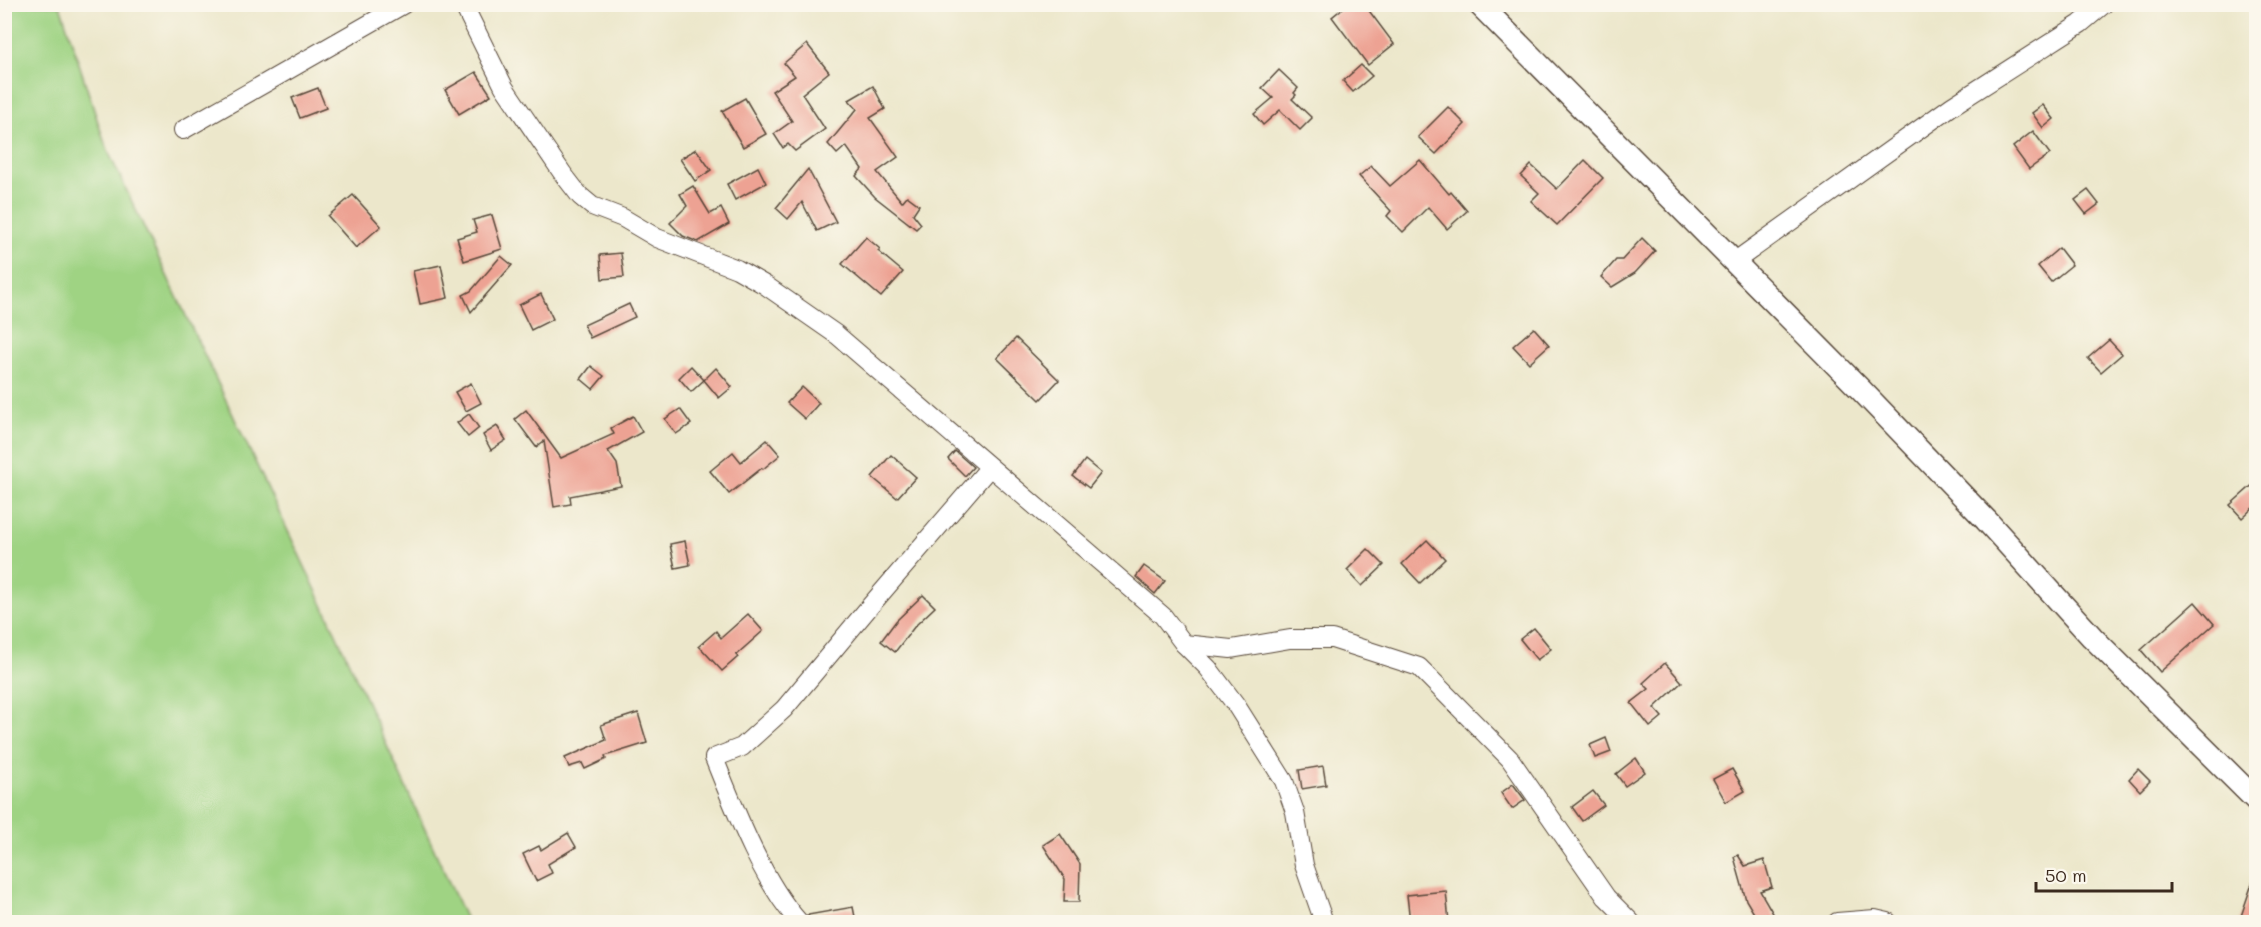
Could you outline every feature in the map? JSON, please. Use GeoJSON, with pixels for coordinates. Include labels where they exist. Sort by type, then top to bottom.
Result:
{"type":"FeatureCollection","features":[{"type":"Feature","properties":{"kind":"street"},"geometry":{"type":"LineString","coordinates":[[183,130],[404,4]]}},
{"type":"Feature","properties":{"kind":"street"},"geometry":{"type":"LineString","coordinates":[[463,4],[504,87],[580,196],[592,206],[623,218],[657,238],[736,268],[765,285],[837,335],[1163,616],[1184,644],[1208,668],[1236,705],[1284,781],[1295,812],[1304,865],[1324,922]]}},
{"type":"Feature","properties":{"kind":"street"},"geometry":{"type":"LineString","coordinates":[[1479,4],[1986,520],[2092,637],[2256,800]]}},
{"type":"Feature","properties":{"kind":"street"},"geometry":{"type":"LineString","coordinates":[[1734,262],[1952,106],[2080,24],[2104,4]]}},
{"type":"Feature","properties":{"kind":"street"},"geometry":{"type":"LineString","coordinates":[[799,922],[782,904],[738,818],[714,758],[742,747],[784,709],[989,468]]}},
{"type":"Feature","properties":{"kind":"street"},"geometry":{"type":"LineString","coordinates":[[1184,644],[1231,649],[1290,639],[1332,639],[1419,667],[1510,759],[1606,897],[1631,922]]}},
{"type":"Feature","properties":{"kind":"street"},"geometry":{"type":"LineString","coordinates":[[1837,922],[1875,919],[1888,922]]}},
{"type":"Feature","properties":{"kind":"green space"},"geometry":{"type":"Polygon","coordinates":[[[5,4],[60,5],[106,147],[322,603],[467,922],[5,922],[5,4]]]}},
{"type":"Feature","properties":{"kind":"building"},"geometry":{"type":"Polygon","coordinates":[[[1348,4],[1364,4],[1394,44],[1368,65],[1332,17],[1348,4]]]}},
{"type":"Feature","properties":{"kind":"building"},"geometry":{"type":"Polygon","coordinates":[[[807,44],[829,72],[802,94],[825,129],[795,151],[788,144],[783,148],[774,134],[792,121],[772,91],[795,76],[784,63],[807,44]]]}},
{"type":"Feature","properties":{"kind":"building"},"geometry":{"type":"Polygon","coordinates":[[[1361,65],[1372,76],[1353,92],[1343,81],[1361,65]]]}},
{"type":"Feature","properties":{"kind":"building"},"geometry":{"type":"Polygon","coordinates":[[[1279,70],[1298,88],[1292,99],[1312,118],[1300,130],[1280,110],[1263,125],[1254,114],[1273,98],[1262,88],[1279,70]]]}},
{"type":"Feature","properties":{"kind":"building"},"geometry":{"type":"Polygon","coordinates":[[[476,72],[491,95],[459,114],[445,90],[476,72]]]}},
{"type":"Feature","properties":{"kind":"building"},"geometry":{"type":"Polygon","coordinates":[[[873,86],[885,109],[870,118],[898,157],[877,172],[902,202],[907,196],[919,205],[913,214],[921,224],[916,229],[875,197],[856,176],[862,169],[846,146],[837,154],[828,144],[857,109],[849,100],[873,86]]]}},
{"type":"Feature","properties":{"kind":"building"},"geometry":{"type":"Polygon","coordinates":[[[318,88],[326,108],[300,118],[292,98],[318,88]]]}},
{"type":"Feature","properties":{"kind":"building"},"geometry":{"type":"Polygon","coordinates":[[[745,98],[766,134],[743,147],[722,111],[745,98]]]}},
{"type":"Feature","properties":{"kind":"building"},"geometry":{"type":"Polygon","coordinates":[[[2043,105],[2054,119],[2043,128],[2032,113],[2043,105]]]}},
{"type":"Feature","properties":{"kind":"building"},"geometry":{"type":"Polygon","coordinates":[[[1448,107],[1465,124],[1436,154],[1418,137],[1448,107]]]}},
{"type":"Feature","properties":{"kind":"building"},"geometry":{"type":"Polygon","coordinates":[[[2033,131],[2050,154],[2029,169],[2013,147],[2033,131]]]}},
{"type":"Feature","properties":{"kind":"building"},"geometry":{"type":"Polygon","coordinates":[[[696,149],[711,170],[695,181],[680,159],[696,149]]]}},
{"type":"Feature","properties":{"kind":"building"},"geometry":{"type":"Polygon","coordinates":[[[1420,160],[1467,211],[1447,229],[1428,207],[1403,232],[1387,216],[1391,211],[1359,176],[1371,166],[1390,186],[1420,160]]]}},
{"type":"Feature","properties":{"kind":"building"},"geometry":{"type":"Polygon","coordinates":[[[1585,160],[1603,178],[1557,225],[1531,201],[1539,193],[1521,176],[1531,165],[1557,189],[1585,160]]]}},
{"type":"Feature","properties":{"kind":"building"},"geometry":{"type":"Polygon","coordinates":[[[758,167],[766,183],[735,200],[727,184],[758,167]]]}},
{"type":"Feature","properties":{"kind":"building"},"geometry":{"type":"Polygon","coordinates":[[[808,169],[836,222],[817,231],[802,202],[788,219],[776,208],[808,169]]]}},
{"type":"Feature","properties":{"kind":"building"},"geometry":{"type":"Polygon","coordinates":[[[693,186],[710,214],[721,208],[729,224],[698,242],[683,236],[670,223],[687,206],[680,194],[693,186]]]}},
{"type":"Feature","properties":{"kind":"building"},"geometry":{"type":"Polygon","coordinates":[[[2088,190],[2099,204],[2086,214],[2075,200],[2088,190]]]}},
{"type":"Feature","properties":{"kind":"building"},"geometry":{"type":"Polygon","coordinates":[[[353,195],[381,226],[356,248],[328,216],[353,195]]]}},
{"type":"Feature","properties":{"kind":"building"},"geometry":{"type":"Polygon","coordinates":[[[492,215],[502,249],[464,261],[457,238],[477,232],[473,220],[492,215]]]}},
{"type":"Feature","properties":{"kind":"building"},"geometry":{"type":"Polygon","coordinates":[[[866,237],[880,249],[878,251],[903,272],[881,297],[842,264],[866,237]]]}},
{"type":"Feature","properties":{"kind":"building"},"geometry":{"type":"Polygon","coordinates":[[[1642,238],[1655,251],[1635,273],[1612,287],[1601,277],[1616,260],[1622,260],[1642,238]]]}},
{"type":"Feature","properties":{"kind":"building"},"geometry":{"type":"Polygon","coordinates":[[[2059,248],[2072,265],[2051,282],[2038,266],[2059,248]]]}},
{"type":"Feature","properties":{"kind":"building"},"geometry":{"type":"Polygon","coordinates":[[[621,253],[624,277],[602,279],[600,255],[621,253]]]}},
{"type":"Feature","properties":{"kind":"building"},"geometry":{"type":"Polygon","coordinates":[[[501,256],[512,265],[471,312],[463,295],[471,291],[501,256]]]}},
{"type":"Feature","properties":{"kind":"building"},"geometry":{"type":"Polygon","coordinates":[[[441,265],[448,298],[420,304],[413,271],[441,265]]]}},
{"type":"Feature","properties":{"kind":"building"},"geometry":{"type":"Polygon","coordinates":[[[541,294],[553,319],[531,330],[519,305],[541,294]]]}},
{"type":"Feature","properties":{"kind":"building"},"geometry":{"type":"Polygon","coordinates":[[[629,304],[635,317],[590,338],[584,325],[629,304]]]}},
{"type":"Feature","properties":{"kind":"building"},"geometry":{"type":"Polygon","coordinates":[[[1534,328],[1549,345],[1529,363],[1513,346],[1534,328]]]}},
{"type":"Feature","properties":{"kind":"building"},"geometry":{"type":"Polygon","coordinates":[[[1016,338],[1059,380],[1040,400],[997,358],[1016,338]]]}},
{"type":"Feature","properties":{"kind":"building"},"geometry":{"type":"Polygon","coordinates":[[[2109,340],[2122,354],[2101,372],[2088,358],[2109,340]]]}},
{"type":"Feature","properties":{"kind":"building"},"geometry":{"type":"Polygon","coordinates":[[[591,366],[604,376],[593,389],[581,379],[591,366]]]}},
{"type":"Feature","properties":{"kind":"building"},"geometry":{"type":"Polygon","coordinates":[[[691,366],[704,380],[691,392],[679,378],[691,366]]]}},
{"type":"Feature","properties":{"kind":"building"},"geometry":{"type":"Polygon","coordinates":[[[716,368],[732,387],[719,398],[704,380],[716,368]]]}},
{"type":"Feature","properties":{"kind":"building"},"geometry":{"type":"Polygon","coordinates":[[[471,383],[481,403],[466,411],[455,392],[471,383]]]}},
{"type":"Feature","properties":{"kind":"building"},"geometry":{"type":"Polygon","coordinates":[[[802,387],[819,403],[805,419],[787,403],[802,387]]]}},
{"type":"Feature","properties":{"kind":"building"},"geometry":{"type":"Polygon","coordinates":[[[680,409],[691,424],[676,434],[665,419],[680,409]]]}},
{"type":"Feature","properties":{"kind":"building"},"geometry":{"type":"Polygon","coordinates":[[[526,410],[561,458],[614,434],[611,428],[633,416],[642,432],[608,451],[617,464],[621,486],[570,496],[571,504],[554,507],[544,441],[536,447],[515,419],[526,410]]]}},
{"type":"Feature","properties":{"kind":"building"},"geometry":{"type":"Polygon","coordinates":[[[469,414],[479,428],[468,437],[457,423],[469,414]]]}},
{"type":"Feature","properties":{"kind":"building"},"geometry":{"type":"Polygon","coordinates":[[[497,426],[506,440],[491,450],[483,435],[497,426]]]}},
{"type":"Feature","properties":{"kind":"building"},"geometry":{"type":"Polygon","coordinates":[[[767,440],[780,455],[729,494],[710,471],[733,452],[741,462],[767,440]]]}},
{"type":"Feature","properties":{"kind":"building"},"geometry":{"type":"Polygon","coordinates":[[[955,451],[973,467],[965,476],[948,459],[955,451]]]}},
{"type":"Feature","properties":{"kind":"building"},"geometry":{"type":"Polygon","coordinates":[[[891,455],[916,477],[897,498],[872,477],[891,455]]]}},
{"type":"Feature","properties":{"kind":"building"},"geometry":{"type":"Polygon","coordinates":[[[1085,460],[1101,473],[1089,488],[1073,476],[1085,460]]]}},
{"type":"Feature","properties":{"kind":"building"},"geometry":{"type":"Polygon","coordinates":[[[2256,482],[2256,505],[2242,518],[2230,505],[2256,482]]]}},
{"type":"Feature","properties":{"kind":"building"},"geometry":{"type":"Polygon","coordinates":[[[1427,540],[1445,559],[1420,583],[1402,564],[1427,540]]]}},
{"type":"Feature","properties":{"kind":"building"},"geometry":{"type":"Polygon","coordinates":[[[685,541],[690,565],[675,568],[670,544],[685,541]]]}},
{"type":"Feature","properties":{"kind":"building"},"geometry":{"type":"Polygon","coordinates":[[[1368,549],[1384,565],[1362,586],[1347,570],[1368,549]]]}},
{"type":"Feature","properties":{"kind":"building"},"geometry":{"type":"Polygon","coordinates":[[[1144,566],[1165,581],[1155,594],[1136,577],[1144,566]]]}},
{"type":"Feature","properties":{"kind":"building"},"geometry":{"type":"Polygon","coordinates":[[[923,595],[935,607],[915,626],[895,652],[881,641],[896,621],[923,595]]]}},
{"type":"Feature","properties":{"kind":"building"},"geometry":{"type":"Polygon","coordinates":[[[2195,602],[2214,624],[2160,672],[2141,650],[2195,602]]]}},
{"type":"Feature","properties":{"kind":"building"},"geometry":{"type":"Polygon","coordinates":[[[748,614],[763,631],[722,671],[699,646],[716,631],[721,638],[748,614]]]}},
{"type":"Feature","properties":{"kind":"building"},"geometry":{"type":"Polygon","coordinates":[[[1534,628],[1551,649],[1537,660],[1520,639],[1534,628]]]}},
{"type":"Feature","properties":{"kind":"building"},"geometry":{"type":"Polygon","coordinates":[[[1665,663],[1682,682],[1654,708],[1662,717],[1650,727],[1631,703],[1649,689],[1643,683],[1665,663]]]}},
{"type":"Feature","properties":{"kind":"building"},"geometry":{"type":"Polygon","coordinates":[[[638,713],[647,743],[605,756],[606,759],[585,769],[582,763],[569,767],[565,758],[606,740],[601,725],[638,713]]]}},
{"type":"Feature","properties":{"kind":"building"},"geometry":{"type":"Polygon","coordinates":[[[1606,738],[1611,752],[1595,758],[1590,745],[1606,738]]]}},
{"type":"Feature","properties":{"kind":"building"},"geometry":{"type":"Polygon","coordinates":[[[1636,758],[1645,772],[1625,786],[1616,774],[1636,758]]]}},
{"type":"Feature","properties":{"kind":"building"},"geometry":{"type":"Polygon","coordinates":[[[1323,766],[1326,785],[1302,789],[1299,770],[1323,766]]]}},
{"type":"Feature","properties":{"kind":"building"},"geometry":{"type":"Polygon","coordinates":[[[1732,769],[1745,791],[1726,802],[1713,779],[1732,769]]]}},
{"type":"Feature","properties":{"kind":"building"},"geometry":{"type":"Polygon","coordinates":[[[2138,769],[2150,781],[2140,791],[2129,779],[2138,769]]]}},
{"type":"Feature","properties":{"kind":"building"},"geometry":{"type":"Polygon","coordinates":[[[1513,784],[1525,800],[1512,809],[1501,793],[1513,784]]]}},
{"type":"Feature","properties":{"kind":"building"},"geometry":{"type":"Polygon","coordinates":[[[1593,791],[1604,805],[1582,821],[1572,807],[1593,791]]]}},
{"type":"Feature","properties":{"kind":"building"},"geometry":{"type":"Polygon","coordinates":[[[568,833],[576,847],[548,864],[552,873],[536,881],[523,854],[539,846],[541,850],[568,833]]]}},
{"type":"Feature","properties":{"kind":"building"},"geometry":{"type":"Polygon","coordinates":[[[1060,834],[1080,864],[1079,902],[1064,902],[1065,879],[1043,845],[1060,834]]]}},
{"type":"Feature","properties":{"kind":"building"},"geometry":{"type":"Polygon","coordinates":[[[1738,855],[1745,866],[1764,860],[1772,887],[1760,891],[1778,922],[1759,922],[1746,900],[1734,857],[1738,855]]]}},
{"type":"Feature","properties":{"kind":"building"},"geometry":{"type":"Polygon","coordinates":[[[2254,878],[2256,878],[2256,916],[2254,922],[2239,922],[2254,878]]]}},
{"type":"Feature","properties":{"kind":"building"},"geometry":{"type":"Polygon","coordinates":[[[1446,891],[1449,922],[1410,922],[1407,895],[1446,891]]]}},
{"type":"Feature","properties":{"kind":"building"},"geometry":{"type":"Polygon","coordinates":[[[853,907],[856,922],[810,922],[808,915],[853,907]]]}}]}
